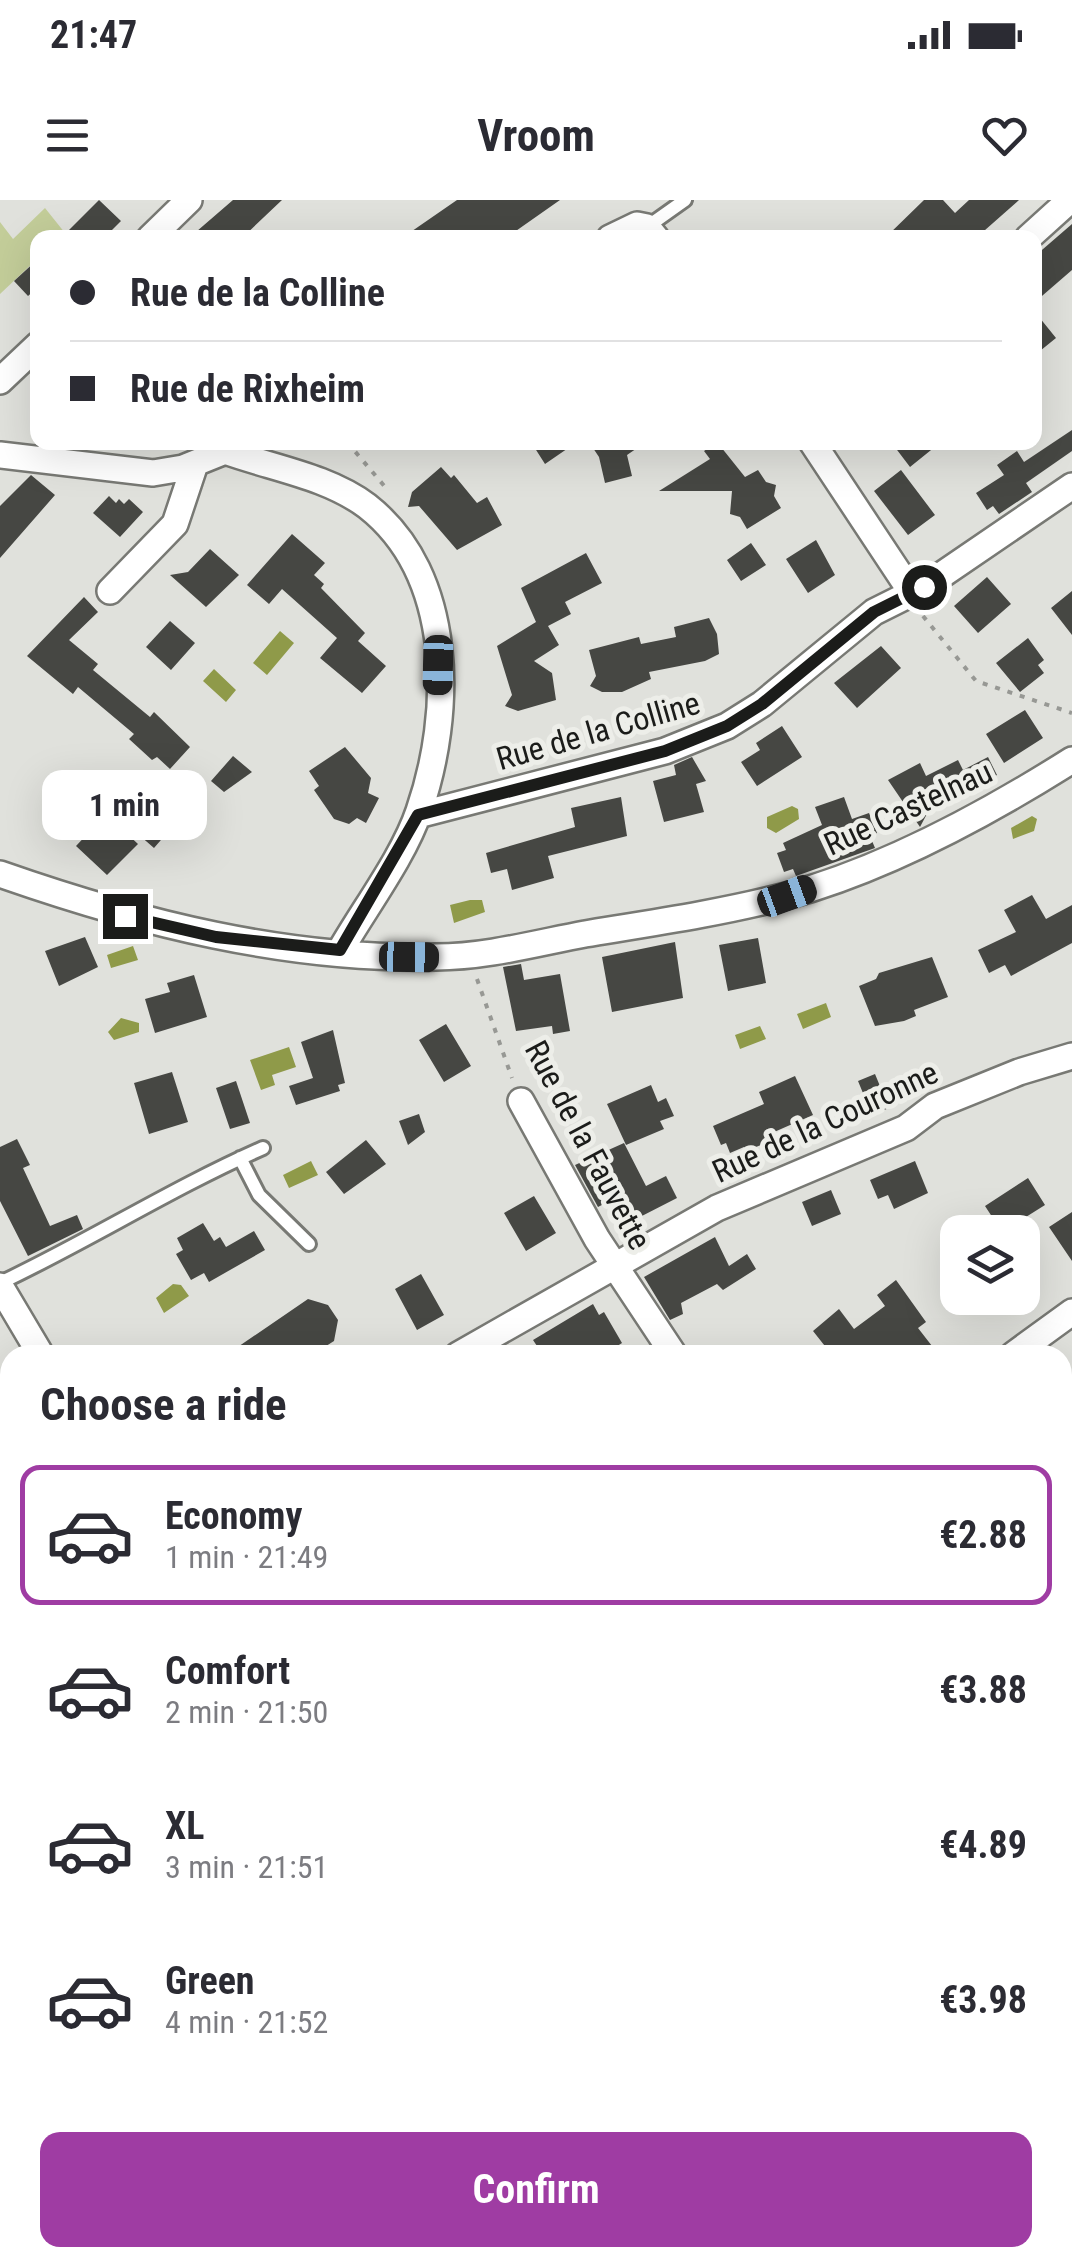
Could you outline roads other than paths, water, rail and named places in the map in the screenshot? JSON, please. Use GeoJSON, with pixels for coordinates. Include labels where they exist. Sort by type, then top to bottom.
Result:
{"type":"FeatureCollection","features":[{"type":"Feature","properties":{"kind":"street"},"geometry":{"type":"LineString","coordinates":[[158,230],[189,200]]}},
{"type":"Feature","properties":{"kind":"street"},"geometry":{"type":"LineString","coordinates":[[1037,230],[1070,200]]}},
{"type":"Feature","properties":{"kind":"street"},"geometry":{"type":"LineString","coordinates":[[0,381],[30,353]]}},
{"type":"Feature","properties":{"kind":"street"},"geometry":{"type":"LineString","coordinates":[[0,455],[138,473],[195,464],[228,450]]}},
{"type":"Feature","properties":{"kind":"street"},"geometry":{"type":"LineString","coordinates":[[242,450],[350,495],[398,535],[416,562],[434,613],[438,665],[432,752],[418,815],[340,950]]}},
{"type":"Feature","properties":{"kind":"street"},"geometry":{"type":"LineString","coordinates":[[817,450],[917,603]]}},
{"type":"Feature","properties":{"kind":"street"},"geometry":{"type":"LineString","coordinates":[[110,592],[175,524],[195,464]]}},
{"type":"Feature","properties":{"kind":"street","name":"Rue de la Colline"},"geometry":{"type":"LineString","coordinates":[[418,815],[665,751],[713,732],[762,704],[874,612],[917,603],[1072,486]]}},
{"type":"Feature","properties":{"kind":"street","name":"Rue Castelnau"},"geometry":{"type":"LineString","coordinates":[[0,874],[164,927],[409,957],[470,954],[787,896],[905,850],[1021,792],[1072,760]]}},
{"type":"Feature","properties":{"kind":"street","name":"Rue de la Couronne"},"geometry":{"type":"LineString","coordinates":[[475,1345],[717,1208],[906,1128],[935,1106],[1018,1072],[1072,1056]]}},
{"type":"Feature","properties":{"kind":"street","name":"Rue de la Fauvette"},"geometry":{"type":"LineString","coordinates":[[522,1101],[613,1264],[667,1345]]}},
{"type":"Feature","properties":{"kind":"street"},"geometry":{"type":"LineString","coordinates":[[0,1284],[36,1345]]}},
{"type":"Feature","properties":{"kind":"street"},"geometry":{"type":"LineString","coordinates":[[1027,1345],[1072,1312]]}},
{"type":"Feature","properties":{"kind":"lane"},"geometry":{"type":"LineString","coordinates":[[654,230],[685,200]]}},
{"type":"Feature","properties":{"kind":"lane"},"geometry":{"type":"LineString","coordinates":[[0,1284],[86,1242],[182,1185],[263,1148]]}},
{"type":"Feature","properties":{"kind":"lane"},"geometry":{"type":"LineString","coordinates":[[240,1158],[259,1195],[309,1244]]}}]}
